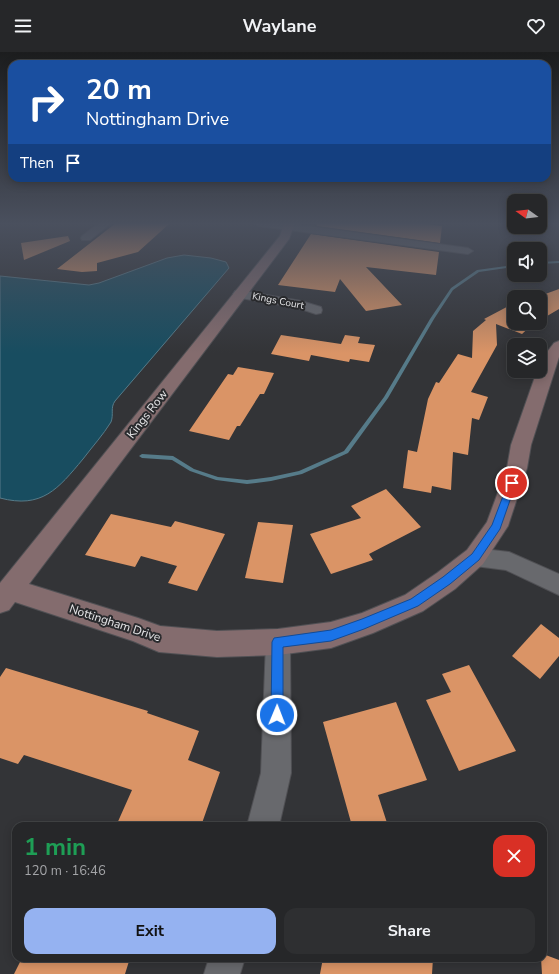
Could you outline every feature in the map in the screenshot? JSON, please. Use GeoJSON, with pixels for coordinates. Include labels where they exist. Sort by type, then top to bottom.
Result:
{"type":"FeatureCollection","features":[{"type":"Feature","properties":{"kind":"street","name":"Kings Row"},"geometry":{"type":"LineString","coordinates":[[5,596],[262,266]]}},
{"type":"Feature","properties":{"kind":"street","name":"Kings Court"},"geometry":{"type":"LineString","coordinates":[[239,294],[301,305],[316,310]]}},
{"type":"Feature","properties":{"kind":"street","name":"Nottingham Drive"},"geometry":{"type":"LineString","coordinates":[[5,596],[138,630],[159,639],[218,644],[278,642],[331,635],[364,624],[414,602],[446,580],[475,557],[497,526],[517,468],[521,445],[549,360],[559,346]]}},
{"type":"Feature","properties":{"kind":"street"},"geometry":{"type":"LineString","coordinates":[[475,557],[509,561],[559,585]]}},
{"type":"Feature","properties":{"kind":"street"},"geometry":{"type":"LineString","coordinates":[[264,822],[276,773],[278,642]]}},
{"type":"Feature","properties":{"kind":"street"},"geometry":{"type":"LineString","coordinates":[[222,974],[226,962]]}},
{"type":"Feature","properties":{"kind":"water"},"geometry":{"type":"Polygon","coordinates":[[[145,266],[228,266],[229,268],[115,401],[111,422],[83,459],[65,479],[48,494],[38,498],[27,501],[15,501],[0,498],[0,276],[89,285],[99,283],[145,266]]]}},
{"type":"Feature","properties":{"kind":"building"},"geometry":{"type":"Polygon","coordinates":[[[61,266],[97,266],[97,271],[82,272],[57,269],[61,266]]]}},
{"type":"Feature","properties":{"kind":"building"},"geometry":{"type":"Polygon","coordinates":[[[290,266],[437,266],[436,275],[366,267],[402,305],[366,311],[340,279],[335,292],[278,285],[290,266]]]}},
{"type":"Feature","properties":{"kind":"building"},"geometry":{"type":"Polygon","coordinates":[[[559,289],[559,309],[547,316],[547,293],[559,289]]]}},
{"type":"Feature","properties":{"kind":"building"},"geometry":{"type":"Polygon","coordinates":[[[507,307],[507,328],[496,324],[497,345],[471,392],[488,397],[479,420],[472,418],[468,455],[453,452],[451,490],[432,486],[431,493],[403,488],[408,450],[417,452],[428,399],[436,382],[439,383],[458,354],[472,358],[473,331],[486,320],[484,319],[507,307]]]}},
{"type":"Feature","properties":{"kind":"building"},"geometry":{"type":"Polygon","coordinates":[[[512,330],[526,330],[522,334],[512,330]]]}},
{"type":"Feature","properties":{"kind":"building"},"geometry":{"type":"Polygon","coordinates":[[[281,335],[341,344],[345,335],[360,337],[358,343],[375,345],[369,362],[350,359],[349,362],[311,355],[309,361],[271,354],[281,335]]]}},
{"type":"Feature","properties":{"kind":"building"},"geometry":{"type":"Polygon","coordinates":[[[238,367],[274,373],[264,394],[260,394],[240,426],[237,426],[229,440],[189,431],[228,374],[233,375],[238,367]]]}},
{"type":"Feature","properties":{"kind":"building"},"geometry":{"type":"Polygon","coordinates":[[[386,489],[421,527],[369,554],[373,560],[331,574],[310,534],[361,518],[351,506],[386,489]]]}},
{"type":"Feature","properties":{"kind":"building"},"geometry":{"type":"Polygon","coordinates":[[[111,514],[171,527],[175,521],[225,534],[197,591],[168,583],[177,566],[141,556],[135,567],[85,555],[111,514]]]}},
{"type":"Feature","properties":{"kind":"building"},"geometry":{"type":"Polygon","coordinates":[[[258,522],[293,525],[283,583],[245,578],[258,522]]]}},
{"type":"Feature","properties":{"kind":"building"},"geometry":{"type":"Polygon","coordinates":[[[541,624],[559,638],[559,656],[540,679],[512,656],[541,624]]]}},
{"type":"Feature","properties":{"kind":"building"},"geometry":{"type":"Polygon","coordinates":[[[469,665],[516,751],[459,771],[426,700],[451,692],[442,674],[469,665]]]}},
{"type":"Feature","properties":{"kind":"building"},"geometry":{"type":"Polygon","coordinates":[[[6,668],[148,711],[147,713],[199,731],[188,760],[220,772],[202,822],[118,822],[132,790],[24,755],[18,764],[0,758],[0,677],[6,668]]]}},
{"type":"Feature","properties":{"kind":"building"},"geometry":{"type":"Polygon","coordinates":[[[396,702],[427,780],[378,795],[387,822],[351,822],[323,722],[396,702]]]}},
{"type":"Feature","properties":{"kind":"building"},"geometry":{"type":"Polygon","coordinates":[[[547,956],[559,960],[559,974],[542,974],[541,962],[547,962],[547,956]]]}},
{"type":"Feature","properties":{"kind":"building"},"geometry":{"type":"Polygon","coordinates":[[[20,962],[129,962],[125,974],[14,974],[20,962]]]}},
{"type":"Feature","properties":{"kind":"building"},"geometry":{"type":"Polygon","coordinates":[[[322,962],[433,962],[432,974],[320,974],[322,962]]]}},
{"type":"Feature","properties":{"kind":"waterway"},"geometry":{"type":"LineString","coordinates":[[142,456],[173,458],[192,470],[218,479],[247,482],[300,473],[346,452],[386,398],[432,319],[452,289],[478,271],[507,267]]}},
{"type":"Feature","properties":{"kind":"route"},"geometry":{"type":"LineString","coordinates":[[277,715],[278,642],[331,635],[364,624],[414,602],[446,580],[475,557],[497,526],[512,483]]}}]}
